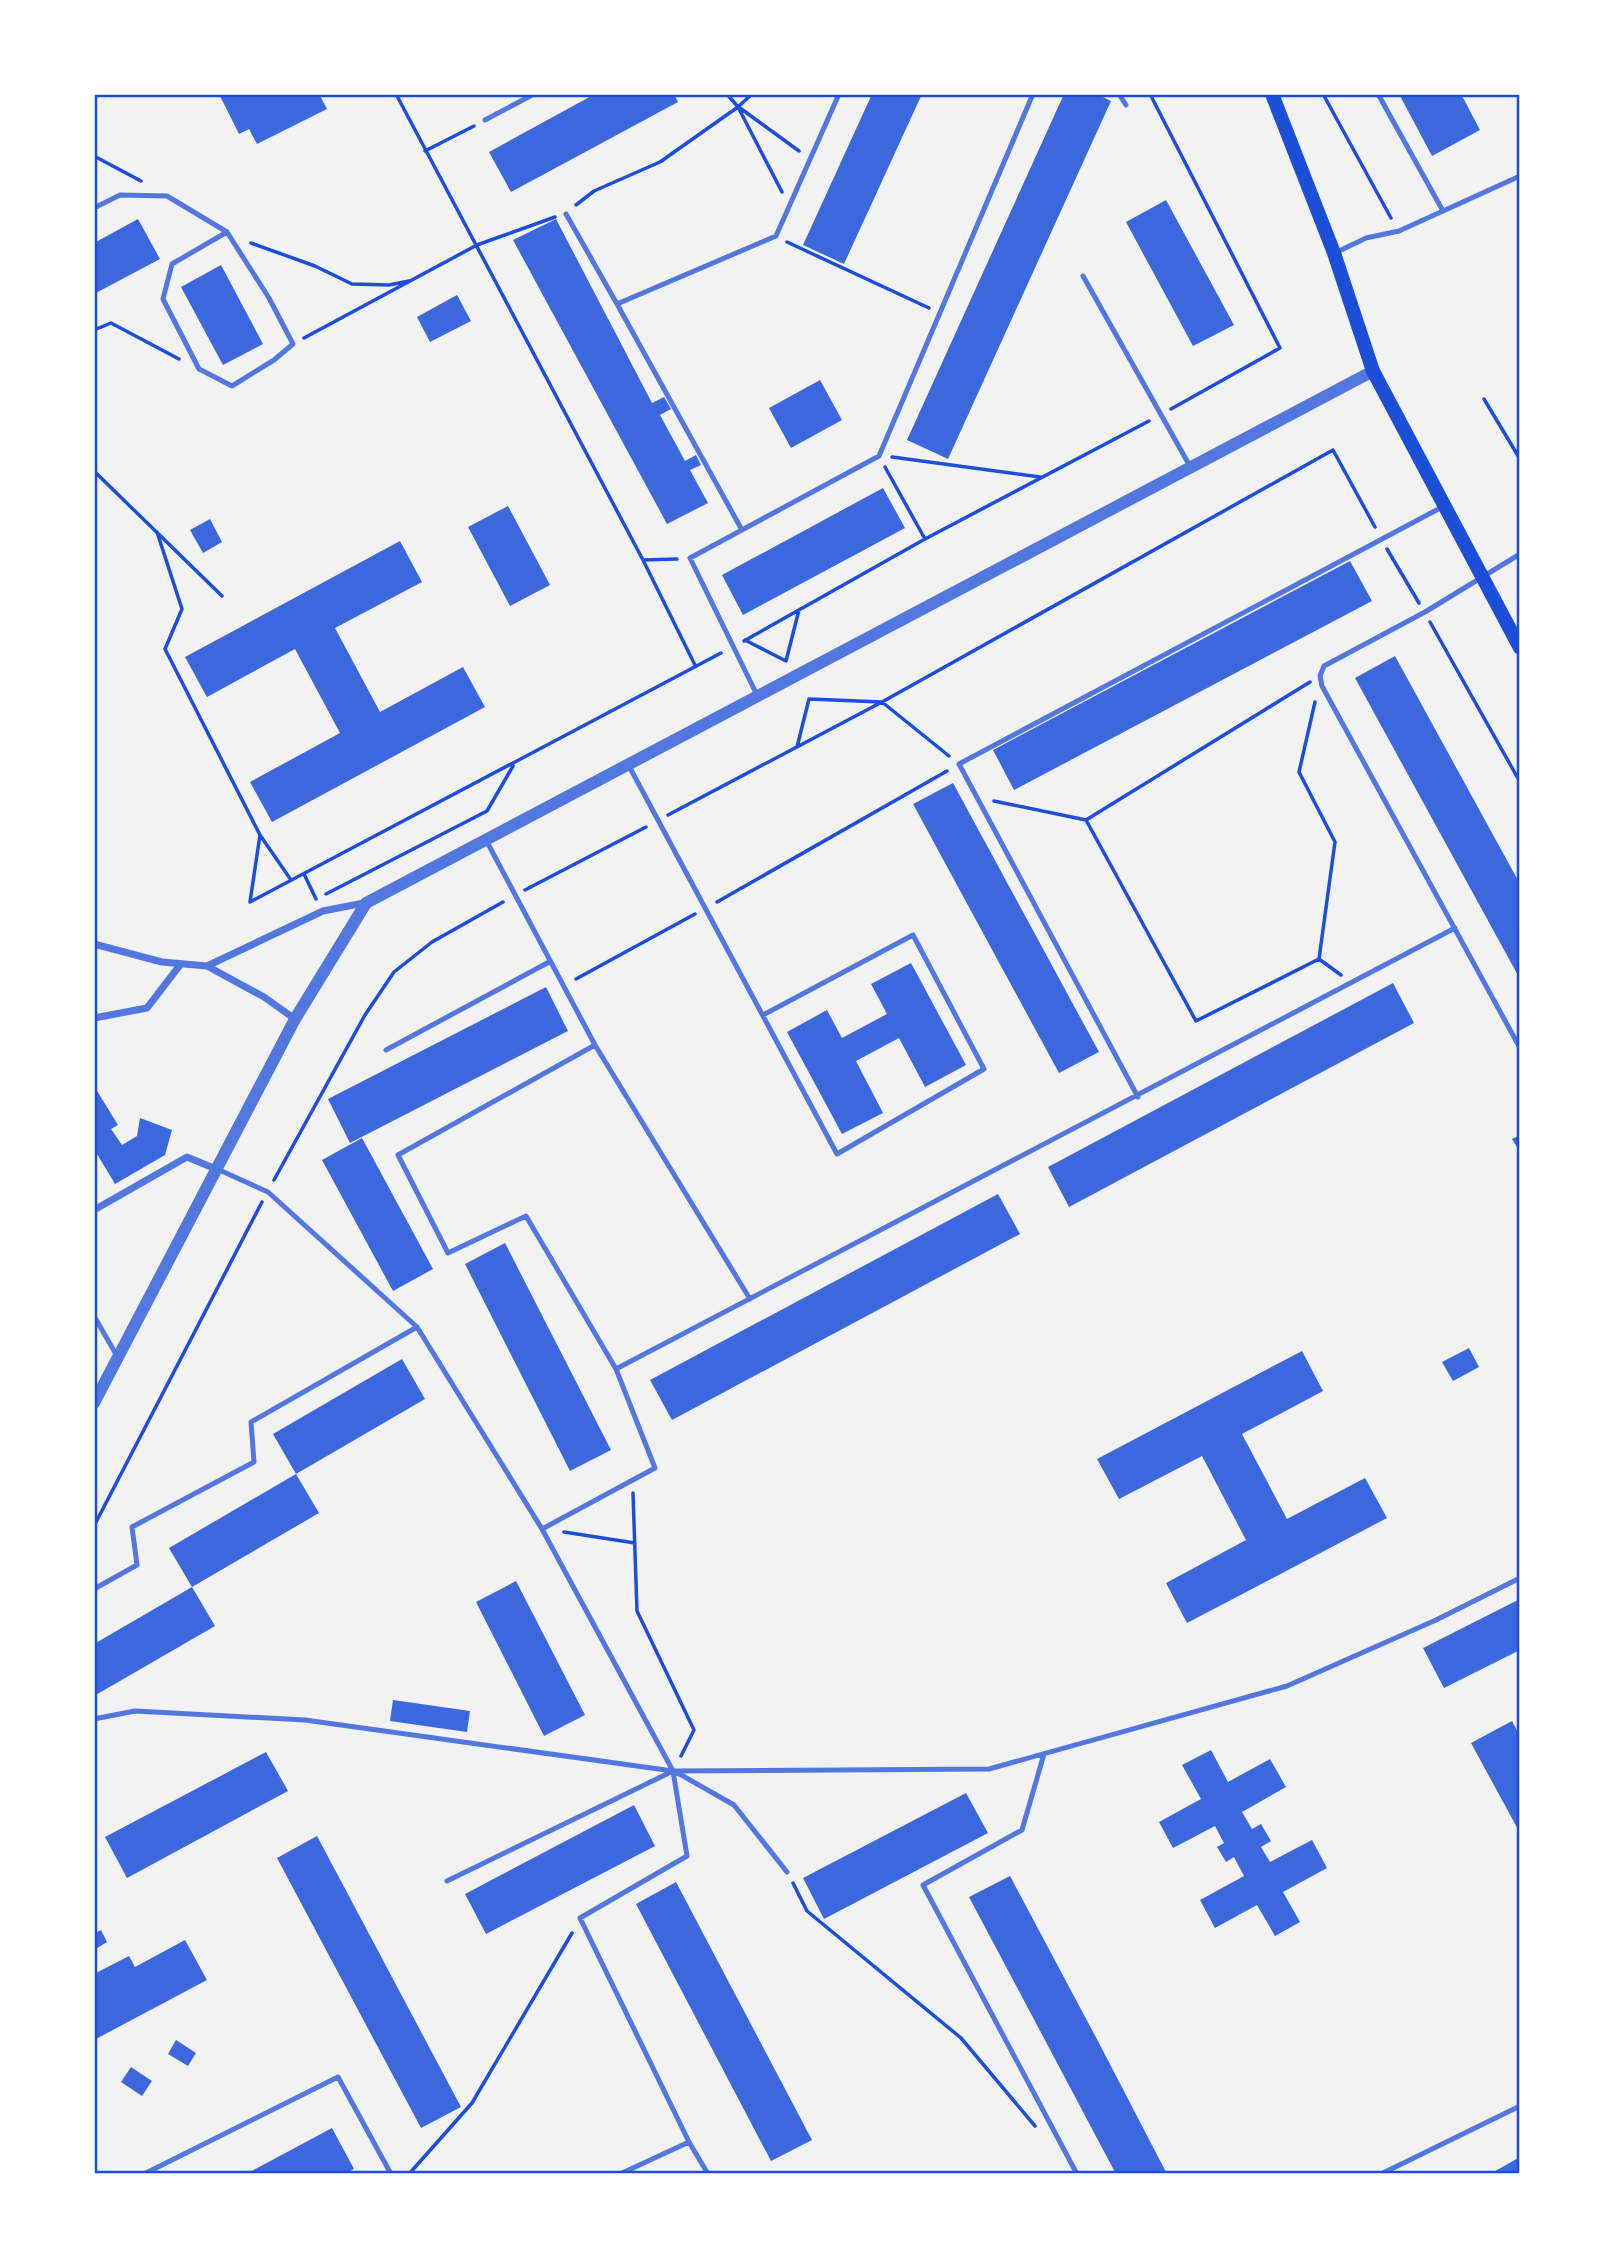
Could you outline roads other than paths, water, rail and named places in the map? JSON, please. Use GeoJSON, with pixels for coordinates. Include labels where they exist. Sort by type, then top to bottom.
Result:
{"type":"FeatureCollection","features":[{"type":"Feature","properties":{"kind":"main road"},"geometry":{"type":"LineString","coordinates":[[1272,94],[1334,253],[1373,371],[1520,648]]}},
{"type":"Feature","properties":{"kind":"street"},"geometry":{"type":"LineString","coordinates":[[207,966],[323,911],[366,903],[1373,371]]}},
{"type":"Feature","properties":{"kind":"street"},"geometry":{"type":"LineString","coordinates":[[94,1403],[296,1019],[366,903]]}},
{"type":"Feature","properties":{"kind":"street"},"geometry":{"type":"LineString","coordinates":[[94,944],[180,965],[207,966],[264,997],[296,1019]]}},
{"type":"Feature","properties":{"kind":"street"},"geometry":{"type":"LineString","coordinates":[[94,1018],[147,1008],[180,965]]}},
{"type":"Feature","properties":{"kind":"street"},"geometry":{"type":"LineString","coordinates":[[94,1210],[187,1157],[216,1169]]}},
{"type":"Feature","properties":{"kind":"lane"},"geometry":{"type":"LineString","coordinates":[[485,120],[534,94]]}},
{"type":"Feature","properties":{"kind":"lane"},"geometry":{"type":"LineString","coordinates":[[617,304],[776,236],[839,94]]}},
{"type":"Feature","properties":{"kind":"lane"},"geometry":{"type":"LineString","coordinates":[[757,695],[690,558],[879,456],[1033,94]]}},
{"type":"Feature","properties":{"kind":"lane"},"geometry":{"type":"LineString","coordinates":[[1119,94],[1126,105]]}},
{"type":"Feature","properties":{"kind":"lane"},"geometry":{"type":"LineString","coordinates":[[1378,94],[1443,211]]}},
{"type":"Feature","properties":{"kind":"lane"},"geometry":{"type":"LineString","coordinates":[[1334,253],[1366,238],[1399,231],[1520,176]]}},
{"type":"Feature","properties":{"kind":"lane"},"geometry":{"type":"LineString","coordinates":[[94,208],[120,195],[167,196],[226,232],[269,298],[293,344],[274,360],[232,386],[199,369],[163,299],[172,264],[226,232]]}},
{"type":"Feature","properties":{"kind":"lane"},"geometry":{"type":"LineString","coordinates":[[566,214],[742,530]]}},
{"type":"Feature","properties":{"kind":"lane"},"geometry":{"type":"LineString","coordinates":[[1083,276],[1191,468]]}},
{"type":"Feature","properties":{"kind":"lane"},"geometry":{"type":"LineString","coordinates":[[1138,1097],[958,764],[1444,506]]}},
{"type":"Feature","properties":{"kind":"lane"},"geometry":{"type":"LineString","coordinates":[[1520,554],[1483,578],[1324,666],[1320,676],[1322,686],[1520,1048]]}},
{"type":"Feature","properties":{"kind":"lane"},"geometry":{"type":"LineString","coordinates":[[628,763],[837,1154],[984,1069],[914,935],[763,1015]]}},
{"type":"Feature","properties":{"kind":"lane"},"geometry":{"type":"LineString","coordinates":[[485,838],[549,962],[596,1045],[750,1299]]}},
{"type":"Feature","properties":{"kind":"lane"},"geometry":{"type":"LineString","coordinates":[[616,1369],[1138,1097],[1455,928]]}},
{"type":"Feature","properties":{"kind":"lane"},"geometry":{"type":"LineString","coordinates":[[386,1050],[549,962]]}},
{"type":"Feature","properties":{"kind":"lane"},"geometry":{"type":"LineString","coordinates":[[542,1529],[655,1468],[616,1369],[526,1216],[448,1253],[398,1155],[596,1045]]}},
{"type":"Feature","properties":{"kind":"lane"},"geometry":{"type":"LineString","coordinates":[[216,1169],[268,1192],[417,1327],[542,1529],[673,1770],[687,1856],[580,1918],[689,2142],[708,2174]]}},
{"type":"Feature","properties":{"kind":"lane"},"geometry":{"type":"LineString","coordinates":[[94,1316],[118,1358]]}},
{"type":"Feature","properties":{"kind":"lane"},"geometry":{"type":"LineString","coordinates":[[94,1588],[137,1565],[132,1527],[254,1462],[251,1422],[417,1327]]}},
{"type":"Feature","properties":{"kind":"lane"},"geometry":{"type":"LineString","coordinates":[[94,1719],[135,1711],[305,1720],[673,1770],[989,1769],[1287,1686],[1436,1620],[1520,1578]]}},
{"type":"Feature","properties":{"kind":"lane"},"geometry":{"type":"LineString","coordinates":[[1044,1754],[1022,1830],[923,1885],[1077,2174]]}},
{"type":"Feature","properties":{"kind":"lane"},"geometry":{"type":"LineString","coordinates":[[673,1770],[734,1805],[787,1872]]}},
{"type":"Feature","properties":{"kind":"lane"},"geometry":{"type":"LineString","coordinates":[[447,1881],[673,1770]]}},
{"type":"Feature","properties":{"kind":"lane"},"geometry":{"type":"LineString","coordinates":[[144,2174],[338,2077],[391,2174]]}},
{"type":"Feature","properties":{"kind":"lane"},"geometry":{"type":"LineString","coordinates":[[1381,2174],[1520,2106]]}},
{"type":"Feature","properties":{"kind":"lane"},"geometry":{"type":"LineString","coordinates":[[620,2174],[689,2142]]}}]}
